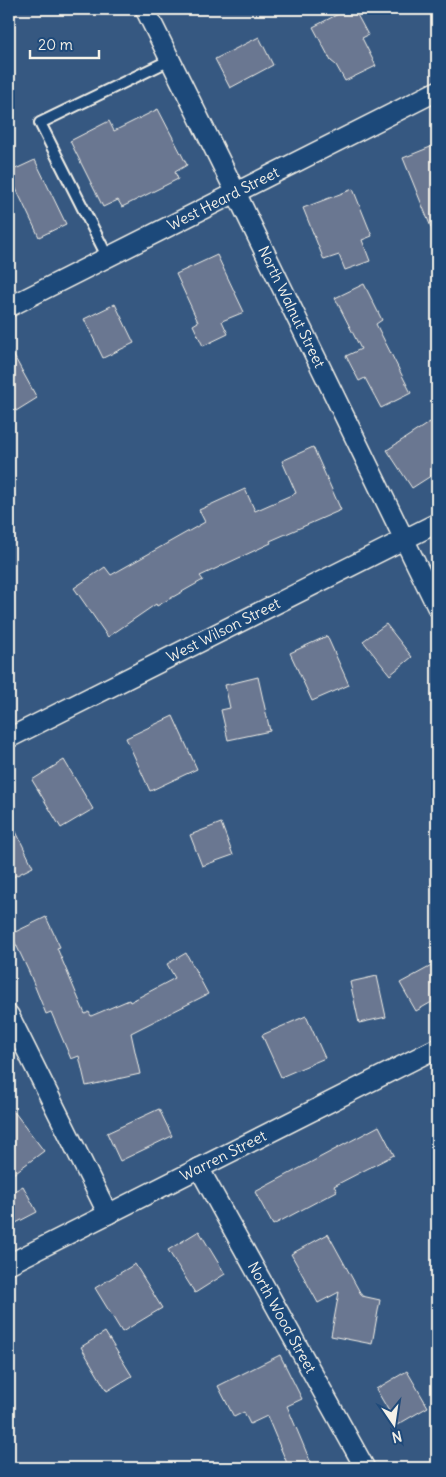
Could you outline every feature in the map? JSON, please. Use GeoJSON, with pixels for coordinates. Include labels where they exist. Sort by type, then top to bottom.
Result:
{"type":"FeatureCollection","features":[{"type":"Feature","properties":{"kind":"street","name":"North Walnut Street"},"geometry":{"type":"LineString","coordinates":[[145,9],[437,608]]}},
{"type":"Feature","properties":{"kind":"street","name":"West Heard Street"},"geometry":{"type":"LineString","coordinates":[[9,307],[437,91]]}},
{"type":"Feature","properties":{"kind":"street","name":"West Wilson Street"},"geometry":{"type":"LineString","coordinates":[[9,738],[437,523]]}},
{"type":"Feature","properties":{"kind":"street"},"geometry":{"type":"LineString","coordinates":[[9,1015],[108,1214]]}},
{"type":"Feature","properties":{"kind":"street","name":"Warren Street"},"geometry":{"type":"LineString","coordinates":[[9,1264],[437,1048]]}},
{"type":"Feature","properties":{"kind":"street","name":"North Wood Street"},"geometry":{"type":"LineString","coordinates":[[199,1168],[365,1468]]}},
{"type":"Feature","properties":{"kind":"lane"},"geometry":{"type":"LineString","coordinates":[[108,258],[40,123],[170,60]]}},
{"type":"Feature","properties":{"kind":"building"},"geometry":{"type":"Polygon","coordinates":[[[348,9],[354,9],[368,35],[362,38],[376,66],[345,81],[336,65],[331,61],[313,27],[348,9]]]}},
{"type":"Feature","properties":{"kind":"building"},"geometry":{"type":"Polygon","coordinates":[[[259,37],[273,65],[230,88],[215,59],[259,37]]]}},
{"type":"Feature","properties":{"kind":"building"},"geometry":{"type":"Polygon","coordinates":[[[158,109],[187,165],[175,172],[178,179],[122,207],[118,200],[103,207],[70,141],[109,121],[114,131],[158,109]]]}},
{"type":"Feature","properties":{"kind":"building"},"geometry":{"type":"Polygon","coordinates":[[[433,146],[437,157],[437,242],[403,158],[433,146]]]}},
{"type":"Feature","properties":{"kind":"building"},"geometry":{"type":"Polygon","coordinates":[[[35,160],[66,224],[39,237],[9,174],[9,172],[35,160]]]}},
{"type":"Feature","properties":{"kind":"building"},"geometry":{"type":"Polygon","coordinates":[[[353,189],[372,236],[362,240],[370,261],[345,270],[339,255],[324,260],[303,208],[353,189]]]}},
{"type":"Feature","properties":{"kind":"building"},"geometry":{"type":"Polygon","coordinates":[[[217,255],[244,312],[222,321],[228,334],[203,346],[193,325],[198,322],[176,274],[217,255]]]}},
{"type":"Feature","properties":{"kind":"building"},"geometry":{"type":"Polygon","coordinates":[[[364,284],[382,320],[376,324],[411,393],[381,408],[365,378],[359,381],[346,356],[361,349],[335,298],[364,284]]]}},
{"type":"Feature","properties":{"kind":"building"},"geometry":{"type":"Polygon","coordinates":[[[115,304],[134,343],[103,358],[84,319],[115,304]]]}},
{"type":"Feature","properties":{"kind":"building"},"geometry":{"type":"Polygon","coordinates":[[[9,347],[37,398],[16,411],[9,399],[9,347]]]}},
{"type":"Feature","properties":{"kind":"building"},"geometry":{"type":"Polygon","coordinates":[[[430,422],[437,433],[437,472],[412,488],[387,450],[430,422]]]}},
{"type":"Feature","properties":{"kind":"building"},"geometry":{"type":"Polygon","coordinates":[[[313,447],[341,510],[270,541],[271,543],[200,576],[203,580],[157,606],[156,604],[108,637],[74,588],[105,567],[111,575],[205,522],[199,510],[245,489],[255,511],[296,493],[282,461],[313,447]]]}},
{"type":"Feature","properties":{"kind":"building"},"geometry":{"type":"Polygon","coordinates":[[[386,624],[412,657],[390,675],[363,641],[386,624]]]}},
{"type":"Feature","properties":{"kind":"building"},"geometry":{"type":"Polygon","coordinates":[[[327,636],[349,685],[312,701],[290,653],[327,636]]]}},
{"type":"Feature","properties":{"kind":"building"},"geometry":{"type":"Polygon","coordinates":[[[258,677],[270,731],[228,740],[221,710],[230,708],[225,685],[258,677]]]}},
{"type":"Feature","properties":{"kind":"building"},"geometry":{"type":"Polygon","coordinates":[[[173,716],[197,769],[150,791],[126,738],[173,716]]]}},
{"type":"Feature","properties":{"kind":"building"},"geometry":{"type":"Polygon","coordinates":[[[64,760],[93,809],[61,828],[32,780],[64,760]]]}},
{"type":"Feature","properties":{"kind":"building"},"geometry":{"type":"Polygon","coordinates":[[[9,817],[33,867],[9,879],[9,817]]]}},
{"type":"Feature","properties":{"kind":"building"},"geometry":{"type":"Polygon","coordinates":[[[221,823],[233,855],[202,866],[190,835],[221,823]]]}},
{"type":"Feature","properties":{"kind":"building"},"geometry":{"type":"Polygon","coordinates":[[[46,917],[60,947],[57,948],[85,1014],[89,1012],[91,1016],[129,1000],[130,1002],[175,978],[167,964],[186,953],[208,994],[131,1033],[140,1074],[86,1086],[79,1056],[71,1059],[51,1012],[46,1014],[11,934],[46,917]]]}},
{"type":"Feature","properties":{"kind":"building"},"geometry":{"type":"Polygon","coordinates":[[[437,963],[437,999],[416,1011],[400,983],[437,963]]]}},
{"type":"Feature","properties":{"kind":"building"},"geometry":{"type":"Polygon","coordinates":[[[377,976],[386,1017],[359,1023],[350,982],[377,976]]]}},
{"type":"Feature","properties":{"kind":"building"},"geometry":{"type":"Polygon","coordinates":[[[306,1016],[325,1058],[281,1077],[262,1035],[306,1016]]]}},
{"type":"Feature","properties":{"kind":"building"},"geometry":{"type":"Polygon","coordinates":[[[9,1105],[44,1151],[9,1177],[9,1105]]]}},
{"type":"Feature","properties":{"kind":"building"},"geometry":{"type":"Polygon","coordinates":[[[159,1109],[172,1136],[120,1161],[107,1133],[159,1109]]]}},
{"type":"Feature","properties":{"kind":"building"},"geometry":{"type":"Polygon","coordinates":[[[379,1126],[394,1155],[334,1186],[337,1191],[273,1225],[255,1192],[379,1126]]]}},
{"type":"Feature","properties":{"kind":"building"},"geometry":{"type":"Polygon","coordinates":[[[23,1186],[37,1212],[14,1224],[9,1214],[9,1194],[23,1186]]]}},
{"type":"Feature","properties":{"kind":"building"},"geometry":{"type":"Polygon","coordinates":[[[199,1231],[225,1274],[195,1293],[168,1250],[199,1231]]]}},
{"type":"Feature","properties":{"kind":"building"},"geometry":{"type":"Polygon","coordinates":[[[328,1234],[362,1296],[380,1300],[372,1344],[331,1336],[339,1292],[318,1303],[291,1254],[328,1234]]]}},
{"type":"Feature","properties":{"kind":"building"},"geometry":{"type":"Polygon","coordinates":[[[135,1264],[162,1308],[122,1332],[95,1288],[135,1264]]]}},
{"type":"Feature","properties":{"kind":"building"},"geometry":{"type":"Polygon","coordinates":[[[105,1332],[132,1376],[107,1391],[81,1347],[105,1332]]]}},
{"type":"Feature","properties":{"kind":"building"},"geometry":{"type":"Polygon","coordinates":[[[280,1355],[302,1399],[287,1406],[313,1468],[289,1468],[267,1416],[250,1424],[244,1412],[234,1417],[218,1386],[280,1355]]]}},
{"type":"Feature","properties":{"kind":"building"},"geometry":{"type":"Polygon","coordinates":[[[407,1371],[428,1407],[397,1425],[376,1389],[407,1371]]]}}]}
